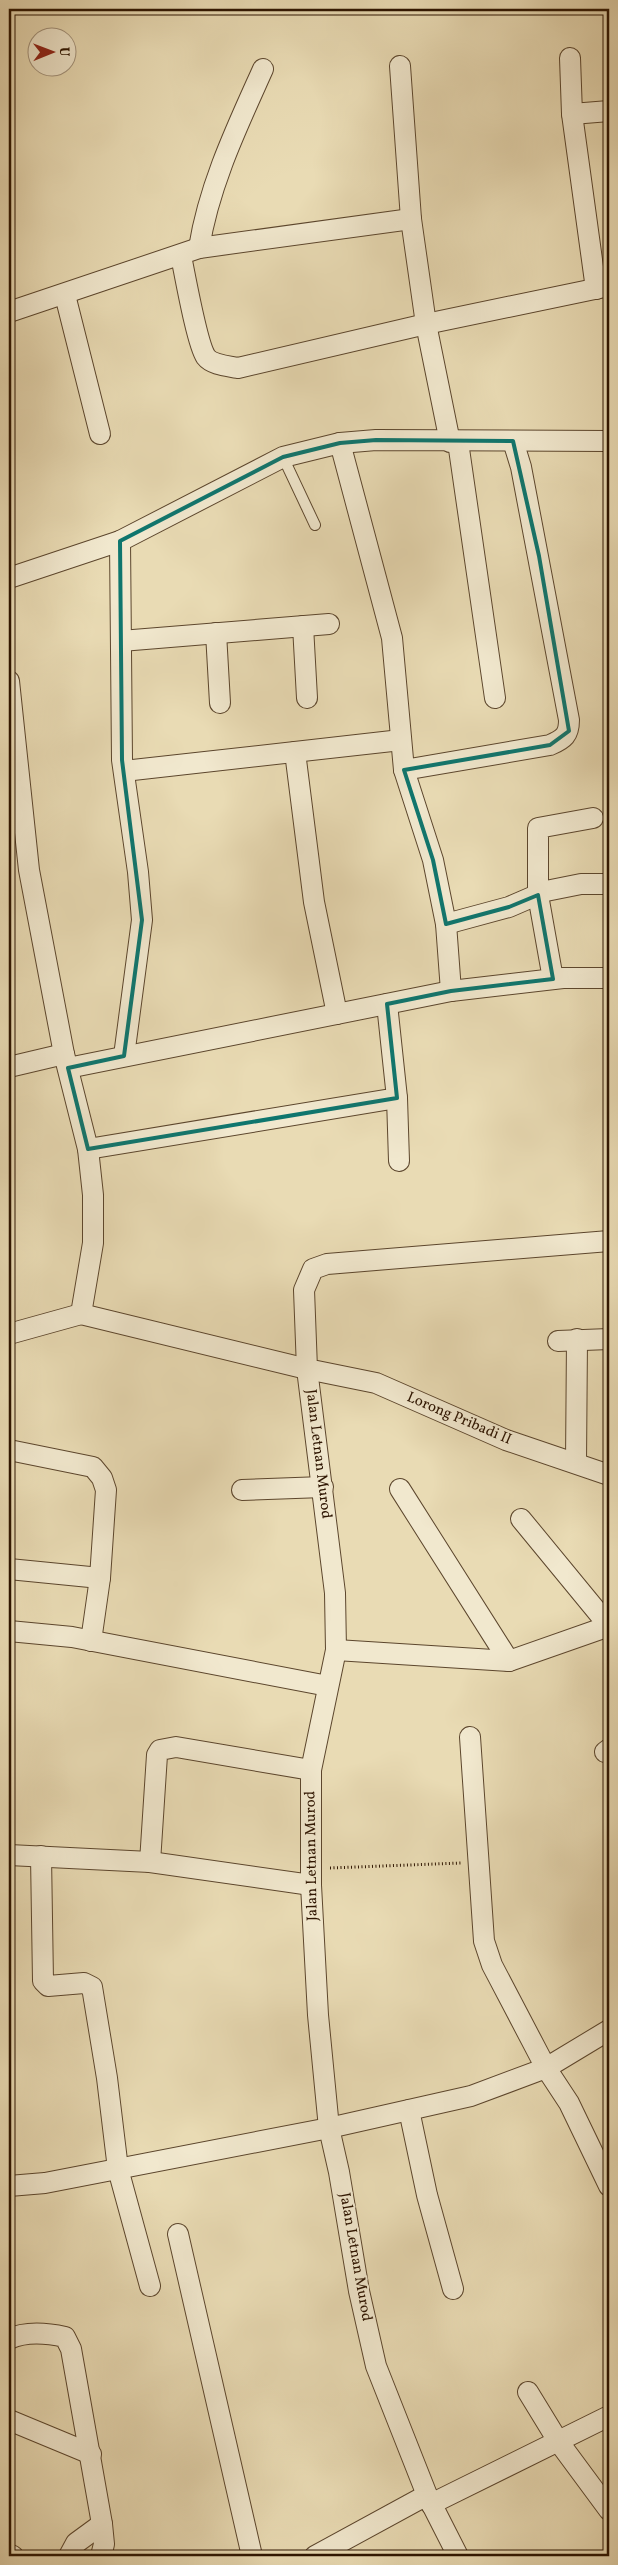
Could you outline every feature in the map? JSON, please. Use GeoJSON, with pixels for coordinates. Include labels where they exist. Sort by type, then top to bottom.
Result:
{"type":"FeatureCollection","features":[{"type":"Feature","properties":{"kind":"street"},"geometry":{"type":"LineString","coordinates":[[264,69],[229,145],[204,218],[190,252],[200,342],[206,357],[215,363],[238,368],[426,324],[602,288],[572,114],[570,58]]}},
{"type":"Feature","properties":{"kind":"street"},"geometry":{"type":"LineString","coordinates":[[400,66],[411,219],[426,324],[454,442],[495,698]]}},
{"type":"Feature","properties":{"kind":"street"},"geometry":{"type":"LineString","coordinates":[[572,114],[609,111]]}},
{"type":"Feature","properties":{"kind":"street"},"geometry":{"type":"LineString","coordinates":[[9,312],[190,252],[411,219]]}},
{"type":"Feature","properties":{"kind":"street"},"geometry":{"type":"LineString","coordinates":[[65,295],[100,434]]}},
{"type":"Feature","properties":{"kind":"street"},"geometry":{"type":"LineString","coordinates":[[9,578],[120,541],[283,456],[340,443],[376,440],[454,442],[513,440],[609,441]]}},
{"type":"Feature","properties":{"kind":"street"},"geometry":{"type":"LineString","coordinates":[[404,770],[550,745],[564,738],[569,731],[569,720],[522,467],[513,440]]}},
{"type":"Feature","properties":{"kind":"street"},"geometry":{"type":"LineString","coordinates":[[340,443],[392,638],[404,770],[433,860],[446,924],[451,991]]}},
{"type":"Feature","properties":{"kind":"street"},"geometry":{"type":"LineString","coordinates":[[120,541],[124,771],[138,872],[142,920],[124,1056]]}},
{"type":"Feature","properties":{"kind":"street"},"geometry":{"type":"LineString","coordinates":[[121,641],[329,624]]}},
{"type":"Feature","properties":{"kind":"street"},"geometry":{"type":"LineString","coordinates":[[303,626],[307,698]]}},
{"type":"Feature","properties":{"kind":"street"},"geometry":{"type":"LineString","coordinates":[[216,633],[220,702]]}},
{"type":"Feature","properties":{"kind":"street"},"geometry":{"type":"LineString","coordinates":[[9,681],[30,870],[66,1061],[88,1149],[92,1195],[93,1243],[81,1314],[9,1334]]}},
{"type":"Feature","properties":{"kind":"street"},"geometry":{"type":"LineString","coordinates":[[124,771],[401,740]]}},
{"type":"Feature","properties":{"kind":"street"},"geometry":{"type":"LineString","coordinates":[[295,752],[314,902],[337,1014]]}},
{"type":"Feature","properties":{"kind":"street"},"geometry":{"type":"LineString","coordinates":[[553,979],[538,894],[538,828],[593,818]]}},
{"type":"Feature","properties":{"kind":"street"},"geometry":{"type":"LineString","coordinates":[[446,924],[509,907],[538,894],[581,884],[609,884]]}},
{"type":"Feature","properties":{"kind":"street"},"geometry":{"type":"LineString","coordinates":[[9,1067],[124,1056],[451,991],[553,979],[609,978]]}},
{"type":"Feature","properties":{"kind":"street"},"geometry":{"type":"LineString","coordinates":[[387,1004],[397,1098],[399,1161]]}},
{"type":"Feature","properties":{"kind":"street"},"geometry":{"type":"LineString","coordinates":[[88,1149],[397,1098]]}},
{"type":"Feature","properties":{"kind":"street"},"geometry":{"type":"LineString","coordinates":[[306,1369],[304,1290],[313,1269],[327,1264],[352,1261],[609,1241]]}},
{"type":"Feature","properties":{"kind":"street","name":"Jalan Letnan Murod"},"geometry":{"type":"LineString","coordinates":[[81,1314],[306,1369],[323,1487],[335,1593],[336,1650],[311,1770],[311,1876],[318,2015],[329,2128],[339,2172],[359,2291],[376,2366],[429,2499],[458,2556]]}},
{"type":"Feature","properties":{"kind":"street"},"geometry":{"type":"LineString","coordinates":[[576,1462],[567,1340],[609,1339]]}},
{"type":"Feature","properties":{"kind":"street","name":"Lorong Pribadi II"},"geometry":{"type":"LineString","coordinates":[[306,1369],[376,1383],[506,1440],[576,1462],[609,1475]]}},
{"type":"Feature","properties":{"kind":"street"},"geometry":{"type":"LineString","coordinates":[[14,1451],[93,1467],[99,1471],[106,1490],[100,1578],[91,1641]]}},
{"type":"Feature","properties":{"kind":"street"},"geometry":{"type":"LineString","coordinates":[[242,1490],[323,1487]]}},
{"type":"Feature","properties":{"kind":"street"},"geometry":{"type":"LineString","coordinates":[[400,1489],[509,1660]]}},
{"type":"Feature","properties":{"kind":"street"},"geometry":{"type":"LineString","coordinates":[[336,1650],[509,1660],[607,1619],[521,1519]]}},
{"type":"Feature","properties":{"kind":"street"},"geometry":{"type":"LineString","coordinates":[[9,1569],[100,1578]]}},
{"type":"Feature","properties":{"kind":"street"},"geometry":{"type":"LineString","coordinates":[[9,1631],[72,1637],[328,1686]]}},
{"type":"Feature","properties":{"kind":"street"},"geometry":{"type":"LineString","coordinates":[[470,1736],[484,1941],[492,1965],[546,2068],[569,2103],[609,2186]]}},
{"type":"Feature","properties":{"kind":"street"},"geometry":{"type":"LineString","coordinates":[[150,1862],[158,1755],[160,1750],[176,1747],[311,1770]]}},
{"type":"Feature","properties":{"kind":"street"},"geometry":{"type":"LineString","coordinates":[[9,1855],[150,1862],[311,1876]]}},
{"type":"Feature","properties":{"kind":"street"},"geometry":{"type":"LineString","coordinates":[[41,1856],[43,1981],[48,1986],[84,1983],[92,1987],[107,2078],[118,2169],[150,2286]]}},
{"type":"Feature","properties":{"kind":"street"},"geometry":{"type":"LineString","coordinates":[[9,2186],[45,2183],[329,2128],[471,2096],[546,2068],[609,2030]]}},
{"type":"Feature","properties":{"kind":"street"},"geometry":{"type":"LineString","coordinates":[[409,2110],[427,2196],[453,2289]]}},
{"type":"Feature","properties":{"kind":"street"},"geometry":{"type":"LineString","coordinates":[[178,2234],[252,2556]]}},
{"type":"Feature","properties":{"kind":"street"},"geometry":{"type":"LineString","coordinates":[[9,2339],[26,2334],[55,2335],[65,2337],[69,2342],[91,2454],[102,2524],[104,2544],[101,2556]]}},
{"type":"Feature","properties":{"kind":"street"},"geometry":{"type":"LineString","coordinates":[[528,2392],[558,2441],[609,2510]]}},
{"type":"Feature","properties":{"kind":"street"},"geometry":{"type":"LineString","coordinates":[[315,2556],[429,2499],[609,2416]]}},
{"type":"Feature","properties":{"kind":"street"},"geometry":{"type":"LineString","coordinates":[[9,2420],[91,2454]]}},
{"type":"Feature","properties":{"kind":"street"},"geometry":{"type":"LineString","coordinates":[[69,2556],[76,2543],[102,2524]]}},
{"type":"Feature","properties":{"kind":"street"},"geometry":{"type":"LineString","coordinates":[[9,2554],[13,2556]]}},
{"type":"Feature","properties":{"kind":"lane"},"geometry":{"type":"LineString","coordinates":[[283,456],[315,525]]}},
{"type":"Feature","properties":{"kind":"path"},"geometry":{"type":"LineString","coordinates":[[311,1876],[395,1867],[479,1862]]}},
{"type":"Feature","properties":{"kind":"highlighted area"},"geometry":{"type":"Polygon","coordinates":[[[376,440],[513,441],[539,556],[569,731],[550,745],[404,770],[433,860],[446,924],[509,907],[538,895],[553,979],[451,991],[387,1004],[397,1098],[88,1149],[68,1068],[124,1056],[142,920],[122,760],[120,541],[283,457],[340,443],[376,440]]]}}]}
